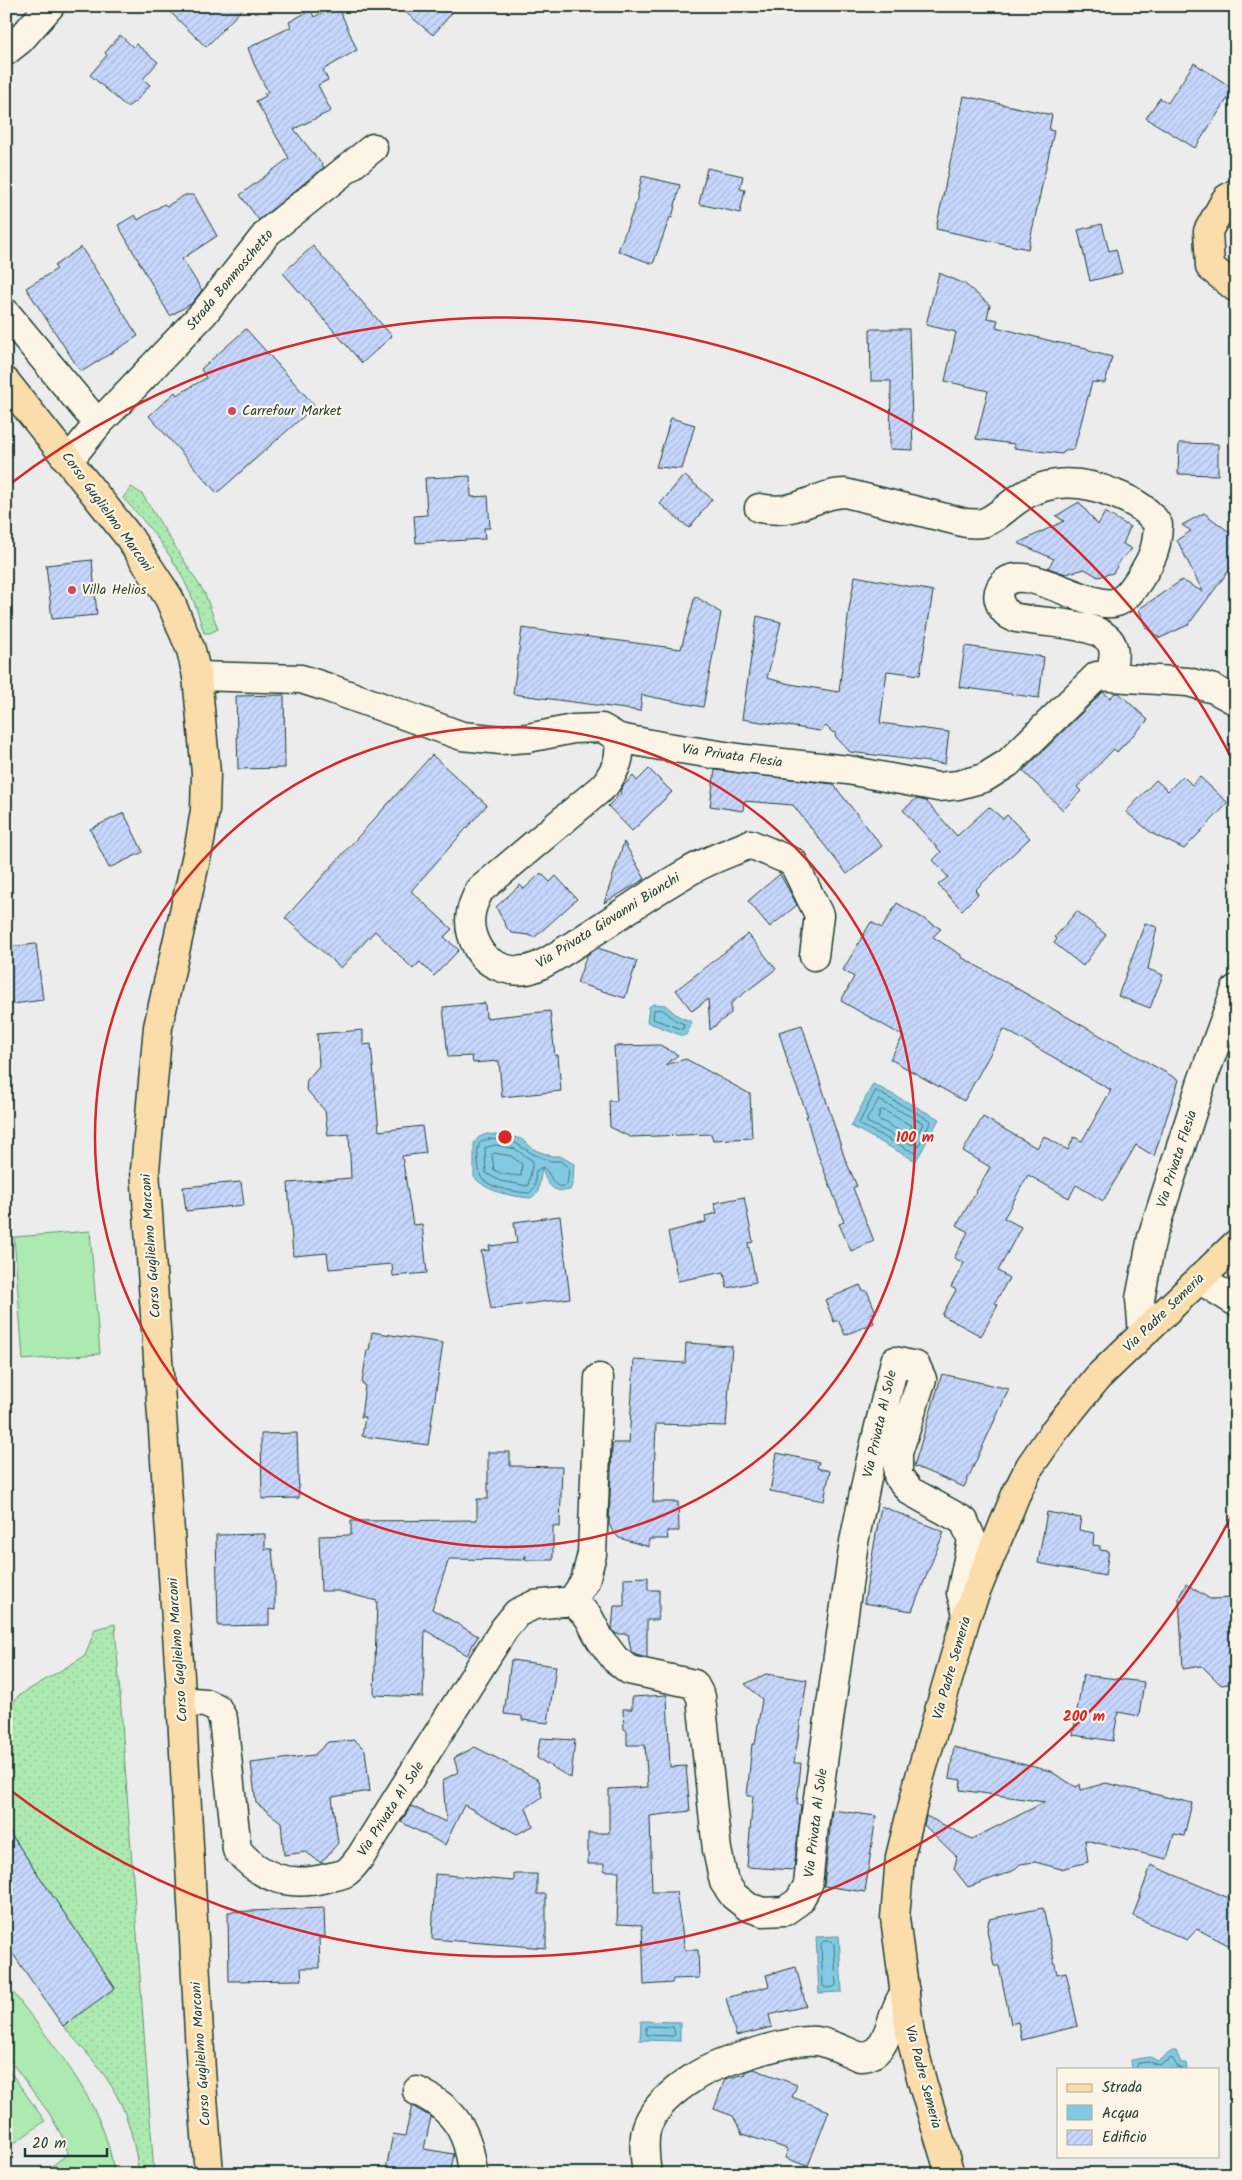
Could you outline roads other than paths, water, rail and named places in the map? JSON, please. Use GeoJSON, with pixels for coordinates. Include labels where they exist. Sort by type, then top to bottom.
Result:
{"type":"FeatureCollection","features":[{"type":"Feature","properties":{"kind":"main road"},"geometry":{"type":"LineString","coordinates":[[1236,193],[1226,199],[1208,231],[1210,267],[1236,288]]}},
{"type":"Feature","properties":{"kind":"main road","name":"Corso Guglielmo Marconi"},"geometry":{"type":"LineString","coordinates":[[6,382],[130,537],[169,598],[191,650],[196,676],[206,773],[205,810],[200,841],[158,1027],[145,1170],[182,1701],[201,2071],[209,2174]]}},
{"type":"Feature","properties":{"kind":"main road","name":"Via Padre Semeria"},"geometry":{"type":"LineString","coordinates":[[950,2174],[923,2085],[910,2034],[895,1918],[900,1857],[919,1780],[967,1614],[1030,1466],[1055,1430],[1098,1377],[1236,1244]]}},
{"type":"Feature","properties":{"kind":"street"},"geometry":{"type":"LineString","coordinates":[[6,51],[20,40],[50,6]]}},
{"type":"Feature","properties":{"kind":"street","name":"Strada Bonmoschetto"},"geometry":{"type":"LineString","coordinates":[[70,460],[98,424],[203,314],[268,232],[373,148]]}},
{"type":"Feature","properties":{"kind":"street"},"geometry":{"type":"LineString","coordinates":[[6,313],[98,424]]}},
{"type":"Feature","properties":{"kind":"street"},"geometry":{"type":"LineString","coordinates":[[759,508],[774,510],[791,508],[829,495],[845,493],[966,523],[983,523],[1020,498],[1043,486],[1065,482],[1095,486],[1121,496],[1147,512],[1158,525],[1154,557],[1135,586],[1119,602],[1110,604],[1092,601],[1046,583],[1023,577],[1008,580],[1000,589],[999,597],[1001,606],[1013,617],[1095,629],[1112,644],[1114,652],[1110,675]]}},
{"type":"Feature","properties":{"kind":"street","name":"Via Privata Flesia"},"geometry":{"type":"LineString","coordinates":[[196,676],[300,679],[326,686],[462,736],[501,740],[528,738],[573,728],[602,728],[619,738],[745,759],[848,770],[938,787],[958,785],[984,778],[1008,763],[1097,676],[1110,675],[1188,682],[1214,690],[1236,701]]}},
{"type":"Feature","properties":{"kind":"street","name":"Via Privata Giovanni Bianchi"},"geometry":{"type":"LineString","coordinates":[[619,738],[621,753],[616,769],[606,785],[480,890],[472,904],[469,920],[471,936],[478,950],[490,962],[504,968],[520,971],[536,968],[612,922],[688,871],[750,844],[793,862],[819,915],[814,956]]}},
{"type":"Feature","properties":{"kind":"street","name":"Via Privata Flesia"},"geometry":{"type":"LineString","coordinates":[[1142,1334],[1140,1299],[1152,1237],[1202,1081],[1236,989]]}},
{"type":"Feature","properties":{"kind":"street"},"geometry":{"type":"LineString","coordinates":[[1199,1279],[1236,1302]]}},
{"type":"Feature","properties":{"kind":"street","name":"Via Privata Al Sole"},"geometry":{"type":"LineString","coordinates":[[182,1701],[205,1703],[218,1708],[223,1719],[237,1850],[250,1864],[274,1877],[293,1883],[310,1882],[346,1873],[371,1842],[504,1629],[517,1613],[534,1605],[572,1601],[588,1616],[615,1659],[630,1670],[694,1684],[701,1697],[717,1850],[724,1882],[734,1896],[748,1907],[763,1912],[785,1911],[799,1901],[808,1885],[814,1826],[854,1542],[870,1464],[895,1361],[916,1366],[922,1379],[898,1453],[898,1476],[910,1491],[964,1521],[972,1540],[961,1593],[967,1614]]}},
{"type":"Feature","properties":{"kind":"street"},"geometry":{"type":"LineString","coordinates":[[572,1601],[585,1581],[592,1554],[599,1378]]}},
{"type":"Feature","properties":{"kind":"street"},"geometry":{"type":"LineString","coordinates":[[647,2174],[645,2155],[647,2127],[660,2105],[694,2077],[748,2054],[802,2041],[818,2041],[866,2058],[884,2042],[896,2008],[905,1992]]}},
{"type":"Feature","properties":{"kind":"street"},"geometry":{"type":"LineString","coordinates":[[417,2091],[444,2106],[452,2114],[471,2152],[473,2174]]}},
{"type":"Feature","properties":{"kind":"water"},"geometry":{"type":"Polygon","coordinates":[[[653,1004],[665,1005],[678,1016],[690,1021],[691,1025],[687,1034],[683,1036],[647,1022],[649,1007],[653,1004]]]}},
{"type":"Feature","properties":{"kind":"water"},"geometry":{"type":"Polygon","coordinates":[[[873,1084],[939,1119],[916,1161],[851,1126],[873,1084]]]}},
{"type":"Feature","properties":{"kind":"water"},"geometry":{"type":"Polygon","coordinates":[[[487,1134],[521,1139],[535,1150],[551,1156],[560,1156],[574,1164],[573,1182],[570,1190],[554,1189],[548,1183],[542,1168],[538,1192],[531,1198],[501,1193],[486,1187],[474,1177],[474,1143],[479,1137],[487,1134]]]}},
{"type":"Feature","properties":{"kind":"water"},"geometry":{"type":"Polygon","coordinates":[[[839,1936],[842,1992],[819,1993],[816,1937],[839,1936]]]}},
{"type":"Feature","properties":{"kind":"water"},"geometry":{"type":"Polygon","coordinates":[[[641,2021],[680,2022],[680,2041],[640,2040],[641,2021]]]}},
{"type":"Feature","properties":{"kind":"water"},"geometry":{"type":"Polygon","coordinates":[[[1172,2051],[1176,2051],[1181,2063],[1186,2063],[1187,2068],[1132,2068],[1131,2060],[1150,2057],[1158,2061],[1172,2051]]]}},
{"type":"Feature","properties":{"kind":"place","name":"Carrefour Market"},"geometry":{"type":"Point","coordinates":[232,411]}},
{"type":"Feature","properties":{"kind":"place","name":"Villa Helios"},"geometry":{"type":"Point","coordinates":[72,590]}}]}
